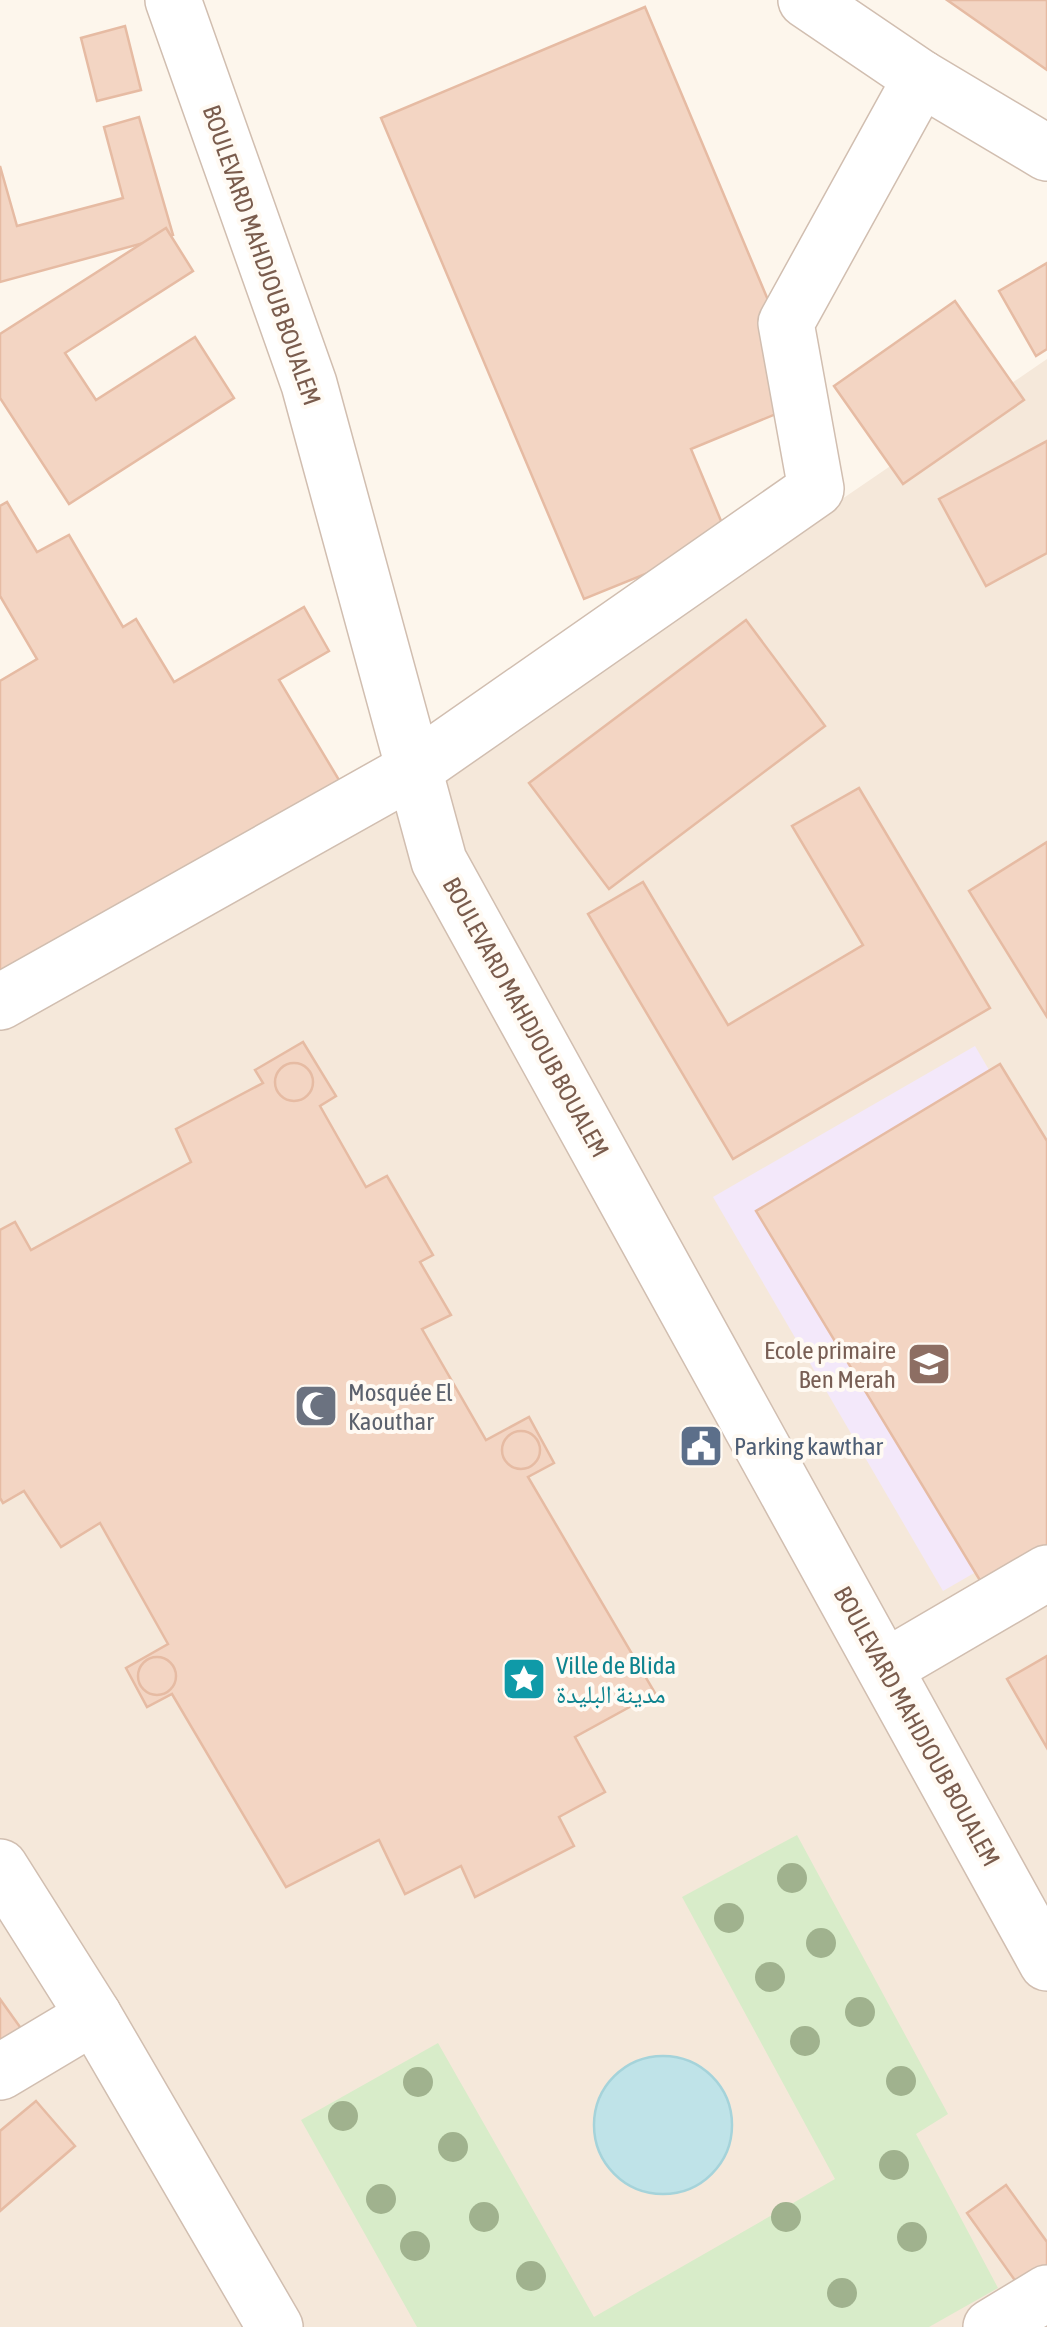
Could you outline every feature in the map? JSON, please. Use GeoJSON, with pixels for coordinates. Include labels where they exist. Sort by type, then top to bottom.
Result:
{"type":"FeatureCollection","features":[{"type":"Feature","properties":{"kind":"street","name":"BOULEVARD MAHDJOUB BOUALEM"},"geometry":{"type":"LineString","coordinates":[[173,0],[310,384],[439,861],[1047,1964]]}},
{"type":"Feature","properties":{"kind":"street"},"geometry":{"type":"LineString","coordinates":[[806,0],[921,78],[1047,153]]}},
{"type":"Feature","properties":{"kind":"street"},"geometry":{"type":"LineString","coordinates":[[0,1002],[414,770],[816,489],[786,323],[921,78]]}},
{"type":"Feature","properties":{"kind":"street"},"geometry":{"type":"LineString","coordinates":[[886,1667],[1047,1573]]}},
{"type":"Feature","properties":{"kind":"street"},"geometry":{"type":"LineString","coordinates":[[0,1867],[94,2016],[275,2327]]}},
{"type":"Feature","properties":{"kind":"street"},"geometry":{"type":"LineString","coordinates":[[0,2072],[94,2016]]}},
{"type":"Feature","properties":{"kind":"street"},"geometry":{"type":"LineString","coordinates":[[991,2327],[1047,2293]]}},
{"type":"Feature","properties":{"kind":"shaded area","name":"Ville de Blida مدينة البليدة"},"geometry":{"type":"Polygon","coordinates":[[[1047,359],[1047,2327],[0,2327],[0,1030],[365,825],[1047,359]]]}},
{"type":"Feature","properties":{"kind":"shaded area","name":"Ecole primaire Ben Merah"},"geometry":{"type":"Polygon","coordinates":[[[975,1046],[1047,1169],[1047,1531],[943,1591],[713,1197],[975,1046]]]}},
{"type":"Feature","properties":{"kind":"green space"},"geometry":{"type":"Polygon","coordinates":[[[797,1835],[948,2114],[916,2134],[998,2288],[929,2327],[417,2327],[301,2120],[438,2043],[594,2317],[835,2179],[682,1897],[797,1835]]]}},
{"type":"Feature","properties":{"kind":"water"},"geometry":{"type":"Polygon","coordinates":[[[663,2056],[689,2062],[711,2077],[726,2099],[732,2125],[726,2151],[711,2173],[689,2188],[663,2194],[637,2188],[615,2173],[600,2151],[594,2125],[600,2099],[615,2077],[637,2062],[663,2056]]]}},
{"type":"Feature","properties":{"kind":"building"},"geometry":{"type":"Polygon","coordinates":[[[947,0],[1047,0],[1047,70],[947,0]]]}},
{"type":"Feature","properties":{"kind":"building"},"geometry":{"type":"Polygon","coordinates":[[[645,7],[810,400],[691,449],[729,540],[584,599],[381,118],[645,7]]]}},
{"type":"Feature","properties":{"kind":"building"},"geometry":{"type":"Polygon","coordinates":[[[125,26],[141,90],[97,101],[81,38],[125,26]]]}},
{"type":"Feature","properties":{"kind":"building"},"geometry":{"type":"Polygon","coordinates":[[[139,117],[173,235],[0,282],[0,166],[17,226],[123,198],[104,127],[139,117]]]}},
{"type":"Feature","properties":{"kind":"building"},"geometry":{"type":"Polygon","coordinates":[[[166,228],[193,271],[65,353],[96,400],[195,337],[234,398],[69,504],[0,398],[0,334],[166,228]]]}},
{"type":"Feature","properties":{"kind":"building"},"geometry":{"type":"Polygon","coordinates":[[[1047,263],[1047,349],[1036,356],[999,291],[1047,263]]]}},
{"type":"Feature","properties":{"kind":"building"},"geometry":{"type":"Polygon","coordinates":[[[955,301],[1024,400],[903,484],[834,386],[955,301]]]}},
{"type":"Feature","properties":{"kind":"building"},"geometry":{"type":"Polygon","coordinates":[[[1047,441],[1047,553],[986,586],[939,499],[1047,441]]]}},
{"type":"Feature","properties":{"kind":"building"},"geometry":{"type":"Polygon","coordinates":[[[7,502],[37,552],[69,535],[123,627],[136,619],[174,682],[304,607],[329,651],[279,680],[348,795],[0,997],[0,681],[37,659],[0,596],[0,506],[7,502]]]}},
{"type":"Feature","properties":{"kind":"building"},"geometry":{"type":"Polygon","coordinates":[[[746,620],[825,726],[609,889],[529,783],[746,620]]]}},
{"type":"Feature","properties":{"kind":"building"},"geometry":{"type":"Polygon","coordinates":[[[859,788],[990,1008],[733,1159],[588,914],[643,882],[728,1025],[863,945],[792,826],[859,788]]]}},
{"type":"Feature","properties":{"kind":"building"},"geometry":{"type":"Polygon","coordinates":[[[1047,842],[1047,1017],[969,891],[1047,842]]]}},
{"type":"Feature","properties":{"kind":"building"},"geometry":{"type":"Polygon","coordinates":[[[303,1042],[336,1096],[320,1106],[366,1187],[387,1176],[433,1255],[420,1262],[451,1315],[422,1329],[486,1440],[529,1417],[554,1463],[528,1477],[655,1693],[575,1737],[605,1792],[559,1817],[574,1846],[475,1897],[461,1866],[405,1894],[379,1840],[286,1887],[172,1694],[147,1707],[126,1668],[168,1644],[100,1523],[61,1547],[24,1491],[3,1503],[0,1498],[0,1230],[15,1222],[31,1250],[191,1162],[176,1129],[263,1083],[255,1070],[303,1042]]]}},
{"type":"Feature","properties":{"kind":"building"},"geometry":{"type":"Polygon","coordinates":[[[294,1063],[307,1069],[313,1082],[307,1095],[294,1101],[281,1095],[275,1082],[281,1069],[294,1063]]]}},
{"type":"Feature","properties":{"kind":"building","name":"Ecole primaire Ben Merah"},"geometry":{"type":"Polygon","coordinates":[[[1000,1064],[1047,1141],[1047,1588],[1001,1615],[756,1211],[1000,1064]]]}},
{"type":"Feature","properties":{"kind":"building"},"geometry":{"type":"Polygon","coordinates":[[[521,1431],[534,1437],[540,1450],[534,1463],[521,1469],[508,1463],[502,1450],[508,1437],[521,1431]]]}},
{"type":"Feature","properties":{"kind":"building"},"geometry":{"type":"Polygon","coordinates":[[[1047,1656],[1047,1748],[1007,1679],[1047,1656]]]}},
{"type":"Feature","properties":{"kind":"building"},"geometry":{"type":"Polygon","coordinates":[[[157,1657],[170,1663],[176,1676],[170,1689],[157,1695],[144,1689],[138,1676],[144,1663],[157,1657]]]}},
{"type":"Feature","properties":{"kind":"building"},"geometry":{"type":"Polygon","coordinates":[[[0,1999],[35,2048],[0,2073],[0,1999]]]}},
{"type":"Feature","properties":{"kind":"building"},"geometry":{"type":"Polygon","coordinates":[[[36,2101],[75,2146],[0,2211],[0,2131],[36,2101]]]}},
{"type":"Feature","properties":{"kind":"building"},"geometry":{"type":"Polygon","coordinates":[[[1006,2185],[1047,2242],[1047,2298],[1034,2307],[967,2213],[1006,2185]]]}},
{"type":"Feature","properties":{"kind":"place","name":"Ecole primaire Ben Merah"},"geometry":{"type":"Point","coordinates":[929,1364]}},
{"type":"Feature","properties":{"kind":"place","name":"Mosquée El Kaouthar"},"geometry":{"type":"Point","coordinates":[316,1406]}},
{"type":"Feature","properties":{"kind":"place","name":"Parking kawthar"},"geometry":{"type":"Point","coordinates":[701,1446]}},
{"type":"Feature","properties":{"kind":"place","name":"Ville de Blida مدينة البليدة"},"geometry":{"type":"Point","coordinates":[524,1679]}}]}
